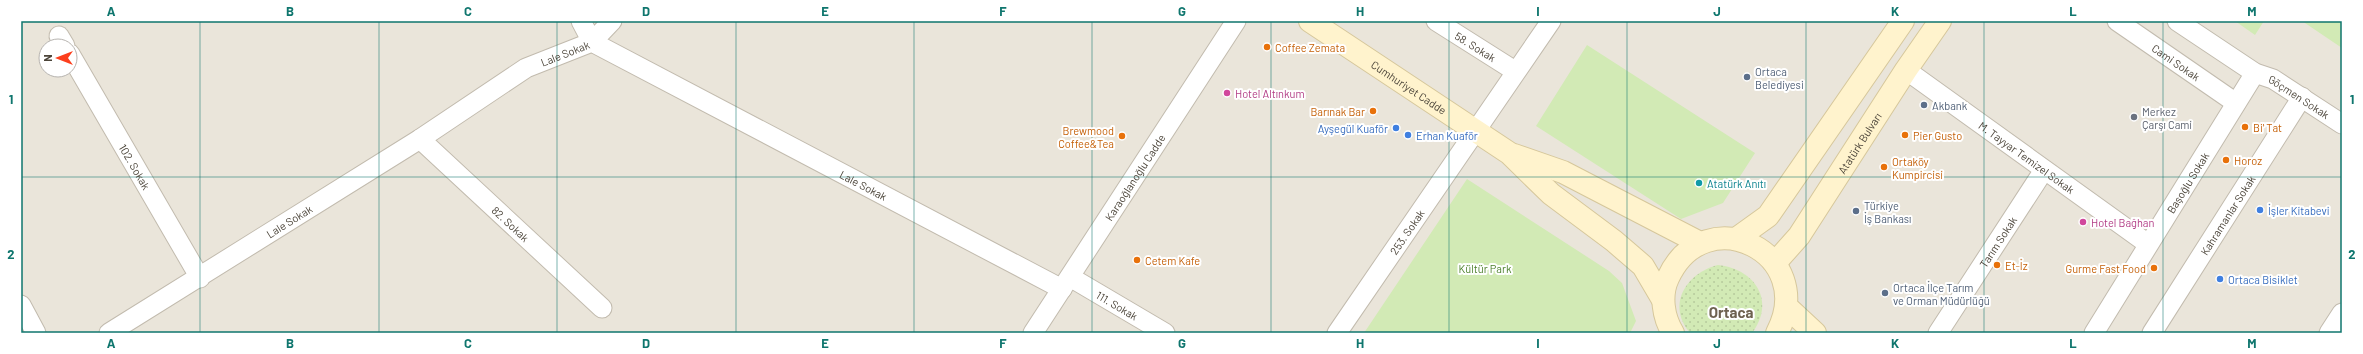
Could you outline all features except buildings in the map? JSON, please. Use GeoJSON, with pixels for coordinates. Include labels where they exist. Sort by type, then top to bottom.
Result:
{"type":"FeatureCollection","features":[{"type":"Feature","properties":{"kind":"main road","name":"Cumhuriyet Cadde"},"geometry":{"type":"LineString","coordinates":[[1310,21],[1509,153],[1551,194],[1614,241],[1643,266],[1663,300]]}},
{"type":"Feature","properties":{"kind":"main road"},"geometry":{"type":"LineString","coordinates":[[1736,239],[1768,216],[1902,21]]}},
{"type":"Feature","properties":{"kind":"main road","name":"Atatürk Bulvarı"},"geometry":{"type":"LineString","coordinates":[[1775,263],[1799,236],[1906,70],[1940,21]]}},
{"type":"Feature","properties":{"kind":"main road","name":"Cumhuriyet Cadde"},"geometry":{"type":"LineString","coordinates":[[1509,153],[1563,172],[1700,243]]}},
{"type":"Feature","properties":{"kind":"main road"},"geometry":{"type":"LineString","coordinates":[[1672,332],[1666,316],[1663,300],[1666,282],[1673,266],[1685,253],[1700,243],[1712,239],[1736,239],[1751,244],[1764,252],[1775,263],[1783,277],[1787,307],[1777,333]]}},
{"type":"Feature","properties":{"kind":"main road"},"geometry":{"type":"LineString","coordinates":[[1787,307],[1815,333]]}},
{"type":"Feature","properties":{"kind":"street"},"geometry":{"type":"LineString","coordinates":[[581,21],[592,42],[612,21]]}},
{"type":"Feature","properties":{"kind":"street","name":"Karaoğlanoğlu Cadde"},"geometry":{"type":"LineString","coordinates":[[1033,333],[1236,21]]}},
{"type":"Feature","properties":{"kind":"street","name":"58. Sokak"},"geometry":{"type":"LineString","coordinates":[[1436,21],[1515,71]]}},
{"type":"Feature","properties":{"kind":"street","name":"253. Sokak"},"geometry":{"type":"LineString","coordinates":[[1337,333],[1515,71],[1551,21]]}},
{"type":"Feature","properties":{"kind":"street","name":"Cami Sokak"},"geometry":{"type":"LineString","coordinates":[[2117,21],[2236,103]]}},
{"type":"Feature","properties":{"kind":"street"},"geometry":{"type":"LineString","coordinates":[[2177,21],[2255,73]]}},
{"type":"Feature","properties":{"kind":"street","name":"Lale Sokak"},"geometry":{"type":"LineString","coordinates":[[109,333],[200,278],[420,139],[526,68],[592,42],[1066,283]]}},
{"type":"Feature","properties":{"kind":"street","name":"102. Sokak"},"geometry":{"type":"LineString","coordinates":[[78,68],[200,278]]}},
{"type":"Feature","properties":{"kind":"street","name":"M. Tayyar Temizel Sokak"},"geometry":{"type":"LineString","coordinates":[[1906,70],[2148,244]]}},
{"type":"Feature","properties":{"kind":"street","name":"Başoğlu Sokak"},"geometry":{"type":"LineString","coordinates":[[2094,333],[2255,73]]}},
{"type":"Feature","properties":{"kind":"street","name":"Göçmen Sokak"},"geometry":{"type":"LineString","coordinates":[[2255,73],[2273,79],[2342,124]]}},
{"type":"Feature","properties":{"kind":"street","name":"Kahramanlar Sokak"},"geometry":{"type":"LineString","coordinates":[[2152,333],[2302,97]]}},
{"type":"Feature","properties":{"kind":"street","name":"82. Sokak"},"geometry":{"type":"LineString","coordinates":[[420,139],[602,308]]}},
{"type":"Feature","properties":{"kind":"street","name":"Tarım Sokak"},"geometry":{"type":"LineString","coordinates":[[1938,333],[2044,170]]}},
{"type":"Feature","properties":{"kind":"street","name":"111. Sokak"},"geometry":{"type":"LineString","coordinates":[[1066,283],[1165,333]]}},
{"type":"Feature","properties":{"kind":"street"},"geometry":{"type":"LineString","coordinates":[[21,305],[36,333]]}},
{"type":"Feature","properties":{"kind":"street"},"geometry":{"type":"LineString","coordinates":[[2329,333],[2342,313]]}},
{"type":"Feature","properties":{"kind":"shaded area"},"geometry":{"type":"Polygon","coordinates":[[[21,21],[2342,21],[2342,333],[21,333],[21,21]]]}},
{"type":"Feature","properties":{"kind":"green space"},"geometry":{"type":"Polygon","coordinates":[[[2235,21],[2264,21],[2255,35],[2235,21]]]}},
{"type":"Feature","properties":{"kind":"green space"},"geometry":{"type":"Polygon","coordinates":[[[2302,21],[2342,21],[2342,48],[2302,21]]]}},
{"type":"Feature","properties":{"kind":"green space"},"geometry":{"type":"Polygon","coordinates":[[[1587,45],[1755,153],[1723,203],[1681,219],[1536,126],[1587,45]]]}},
{"type":"Feature","properties":{"kind":"green space","name":"Kültür Park"},"geometry":{"type":"Polygon","coordinates":[[[1467,179],[1609,271],[1622,283],[1636,321],[1630,333],[1364,333],[1467,179]]]}},
{"type":"Feature","properties":{"kind":"green space"},"geometry":{"type":"Polygon","coordinates":[[[1718,265],[1731,268],[1742,273],[1758,288],[1762,298],[1762,309],[1759,321],[1752,333],[1690,333],[1683,322],[1680,312],[1680,301],[1683,292],[1697,275],[1718,265]]]}},
{"type":"Feature","properties":{"kind":"place","name":"Coffee Zemata"},"geometry":{"type":"Point","coordinates":[1267,47]}},
{"type":"Feature","properties":{"kind":"place","name":"Ortaca Belediyesi"},"geometry":{"type":"Point","coordinates":[1747,77]}},
{"type":"Feature","properties":{"kind":"place","name":"Hotel Altınkum"},"geometry":{"type":"Point","coordinates":[1227,93]}},
{"type":"Feature","properties":{"kind":"place","name":"Akbank"},"geometry":{"type":"Point","coordinates":[1924,105]}},
{"type":"Feature","properties":{"kind":"place","name":"Barınak Bar"},"geometry":{"type":"Point","coordinates":[1373,111]}},
{"type":"Feature","properties":{"kind":"place","name":"Merkez Çarşı Cami"},"geometry":{"type":"Point","coordinates":[2134,117]}},
{"type":"Feature","properties":{"kind":"place","name":"Bi' Tat"},"geometry":{"type":"Point","coordinates":[2245,127]}},
{"type":"Feature","properties":{"kind":"place","name":"Ayşegül Kuaför"},"geometry":{"type":"Point","coordinates":[1396,128]}},
{"type":"Feature","properties":{"kind":"place","name":"Erhan Kuaför"},"geometry":{"type":"Point","coordinates":[1408,135]}},
{"type":"Feature","properties":{"kind":"place","name":"Pier Gusto"},"geometry":{"type":"Point","coordinates":[1905,135]}},
{"type":"Feature","properties":{"kind":"place","name":"Brewmood Coffee&Tea"},"geometry":{"type":"Point","coordinates":[1122,136]}},
{"type":"Feature","properties":{"kind":"place","name":"Horoz"},"geometry":{"type":"Point","coordinates":[2226,160]}},
{"type":"Feature","properties":{"kind":"place","name":"Ortaköy Kumpircisi"},"geometry":{"type":"Point","coordinates":[1884,167]}},
{"type":"Feature","properties":{"kind":"place","name":"Atatürk Anıtı"},"geometry":{"type":"Point","coordinates":[1699,183]}},
{"type":"Feature","properties":{"kind":"place","name":"İşler Kitabevi"},"geometry":{"type":"Point","coordinates":[2260,210]}},
{"type":"Feature","properties":{"kind":"place","name":"Türkiye İş Bankası"},"geometry":{"type":"Point","coordinates":[1856,211]}},
{"type":"Feature","properties":{"kind":"place","name":"Hotel Bağhan"},"geometry":{"type":"Point","coordinates":[2083,222]}},
{"type":"Feature","properties":{"kind":"place","name":"Cetem Kafe"},"geometry":{"type":"Point","coordinates":[1137,260]}},
{"type":"Feature","properties":{"kind":"place","name":"Et-İz"},"geometry":{"type":"Point","coordinates":[1997,265]}},
{"type":"Feature","properties":{"kind":"place","name":"Gurme Fast Food"},"geometry":{"type":"Point","coordinates":[2154,268]}},
{"type":"Feature","properties":{"kind":"place","name":"Ortaca Bisiklet"},"geometry":{"type":"Point","coordinates":[2220,279]}},
{"type":"Feature","properties":{"kind":"place","name":"Ortaca İlçe Tarım ve Orman Müdürlüğü"},"geometry":{"type":"Point","coordinates":[1885,293]}},
{"type":"Feature","properties":{"kind":"district","name":"Ortaca"},"geometry":{"type":"Point","coordinates":[1731,312]}}]}
